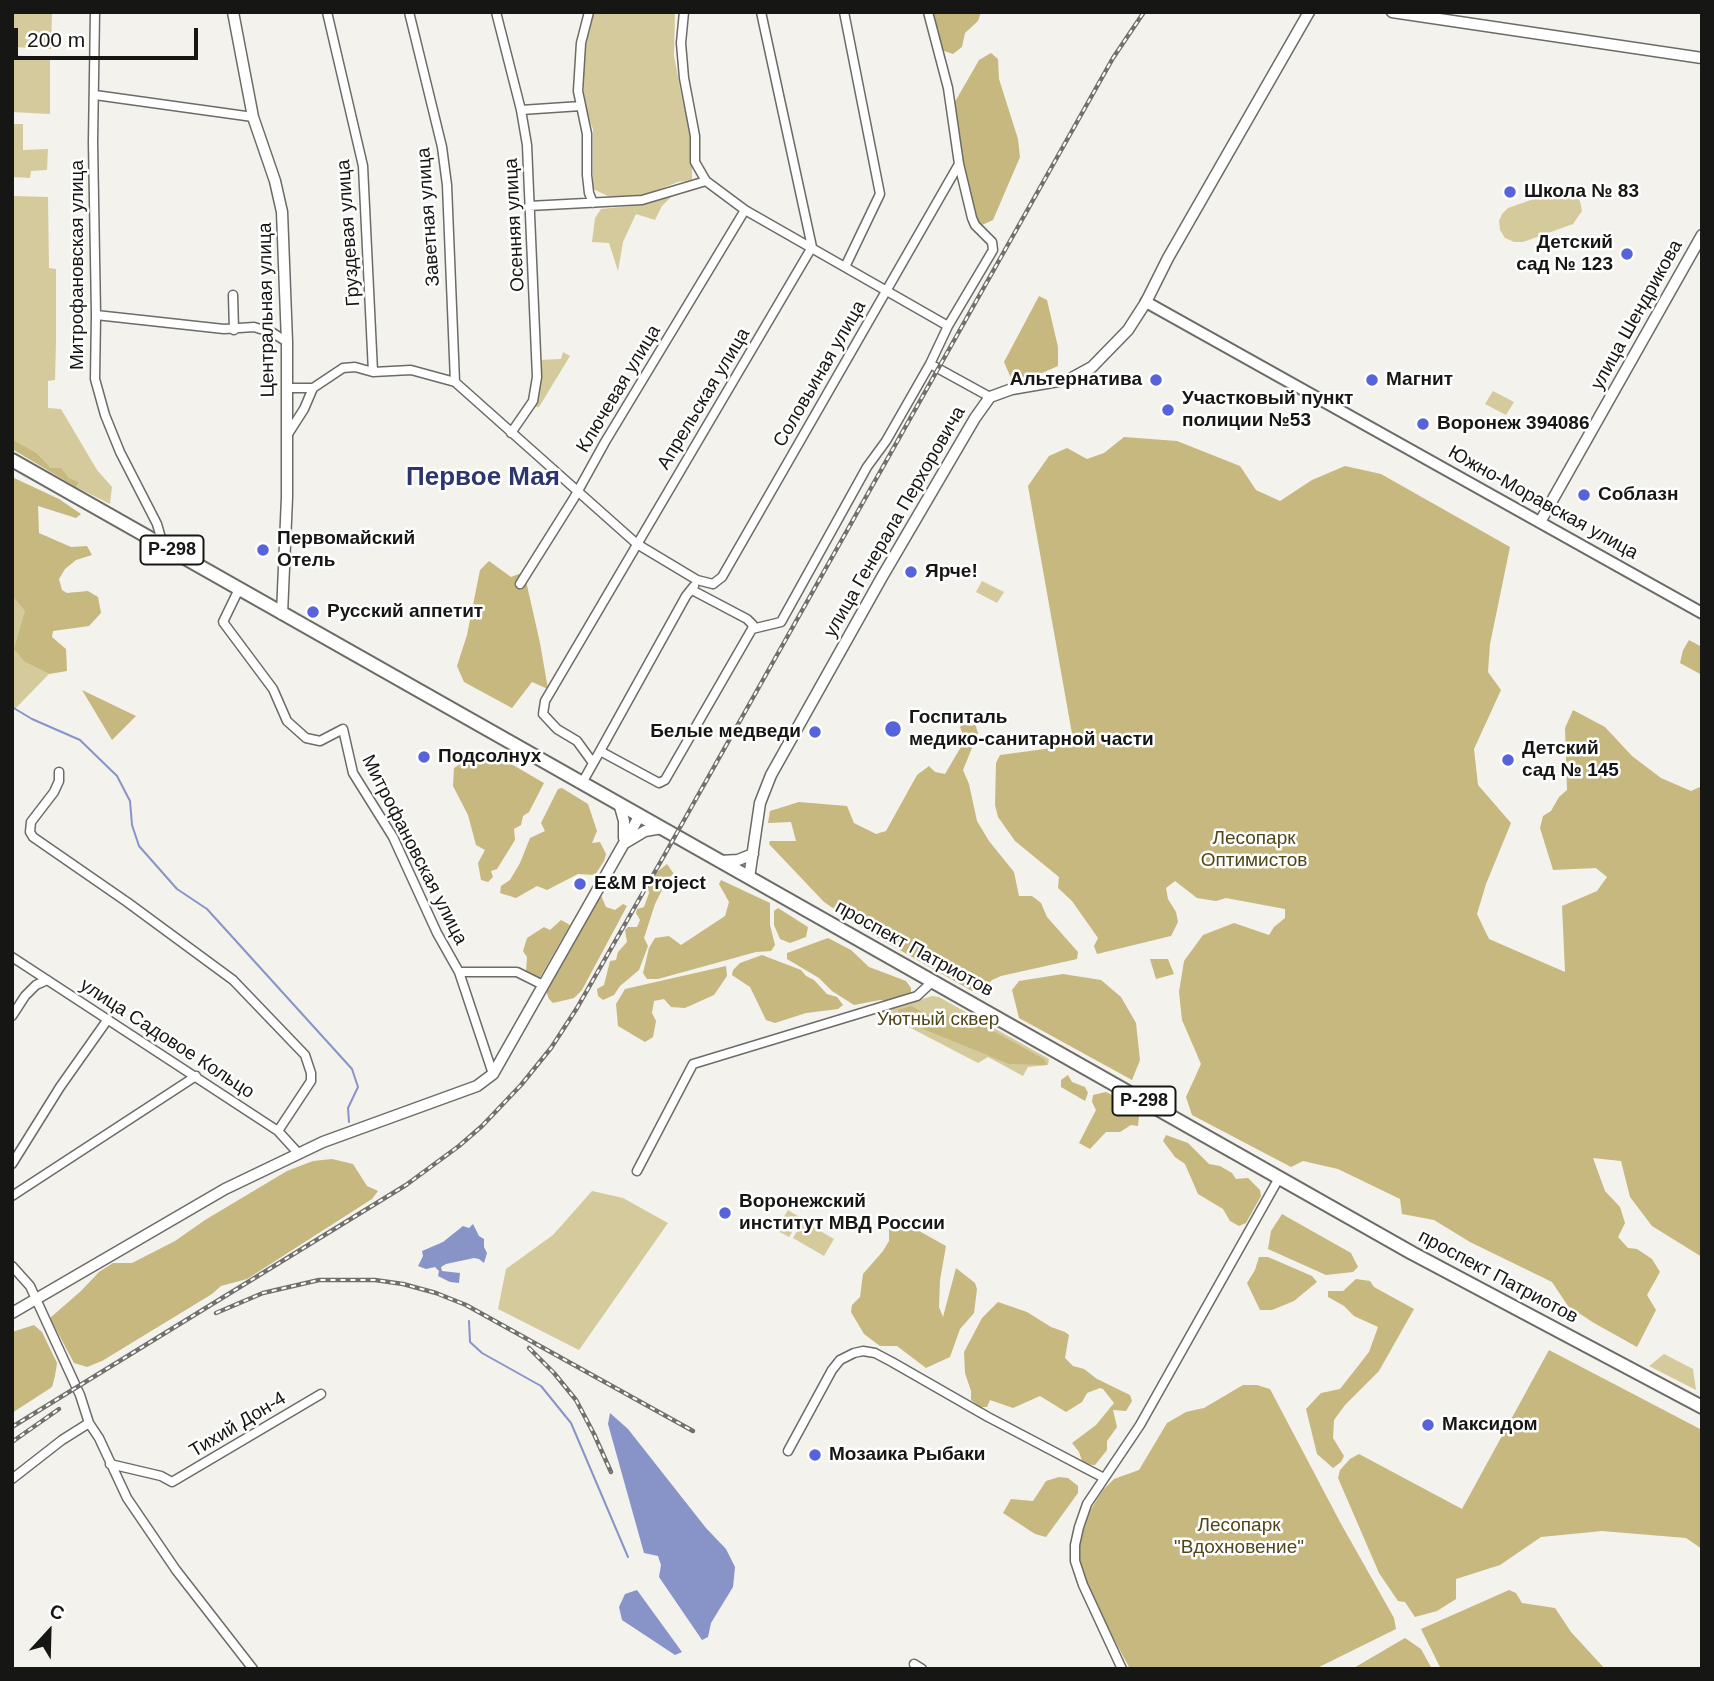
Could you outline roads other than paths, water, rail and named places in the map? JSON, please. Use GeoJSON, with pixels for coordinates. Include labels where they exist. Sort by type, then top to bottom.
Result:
{"type":"FeatureCollection","features":[{"type":"Feature","properties":{"kind":"highway","name":"Р-298"},"geometry":{"type":"LineString","coordinates":[[12,462],[640,815]]}},
{"type":"Feature","properties":{"kind":"highway","name":"проспект Патриотов"},"geometry":{"type":"LineString","coordinates":[[640,815],[1436,1266],[1702,1407]]}},
{"type":"Feature","properties":{"kind":"main road","name":"Южно-Моравская улица"},"geometry":{"type":"LineString","coordinates":[[1146,302],[1702,613]]}},
{"type":"Feature","properties":{"kind":"street","name":"Митрофановская улица"},"geometry":{"type":"LineString","coordinates":[[95,12],[95,379],[105,415],[120,452],[157,524],[163,545]]}},
{"type":"Feature","properties":{"kind":"street","name":"Центральная улица"},"geometry":{"type":"LineString","coordinates":[[233,12],[253,117],[275,181],[282,212],[287,342],[287,497],[282,614]]}},
{"type":"Feature","properties":{"kind":"street","name":"Груздевая улица"},"geometry":{"type":"LineString","coordinates":[[327,12],[363,166],[373,372]]}},
{"type":"Feature","properties":{"kind":"street","name":"Заветная улица"},"geometry":{"type":"LineString","coordinates":[[408,12],[442,147],[447,185],[455,382]]}},
{"type":"Feature","properties":{"kind":"street","name":"Осенняя улица"},"geometry":{"type":"LineString","coordinates":[[496,12],[521,110],[527,145],[537,377],[533,401],[510,433]]}},
{"type":"Feature","properties":{"kind":"street"},"geometry":{"type":"LineString","coordinates":[[589,12],[581,43],[578,91],[587,134],[588,184],[593,203]]}},
{"type":"Feature","properties":{"kind":"street"},"geometry":{"type":"LineString","coordinates":[[684,12],[681,43],[684,78],[695,136],[695,162],[706,181],[745,210],[948,326]]}},
{"type":"Feature","properties":{"kind":"street"},"geometry":{"type":"LineString","coordinates":[[761,12],[812,247]]}},
{"type":"Feature","properties":{"kind":"street"},"geometry":{"type":"LineString","coordinates":[[844,12],[880,194],[845,267]]}},
{"type":"Feature","properties":{"kind":"street"},"geometry":{"type":"LineString","coordinates":[[752,629],[781,622],[867,467],[886,441],[930,364],[948,326],[992,250],[992,242],[975,225],[972,218],[959,164],[948,89],[928,12]]}},
{"type":"Feature","properties":{"kind":"street","name":"улица Генерала Перхоровича"},"geometry":{"type":"LineString","coordinates":[[749,878],[760,803],[771,775],[975,418],[990,397],[1012,389],[1070,379],[1092,367],[1128,330],[1309,12]]}},
{"type":"Feature","properties":{"kind":"street"},"geometry":{"type":"LineString","coordinates":[[1392,12],[1702,58]]}},
{"type":"Feature","properties":{"kind":"street"},"geometry":{"type":"LineString","coordinates":[[95,95],[253,117]]}},
{"type":"Feature","properties":{"kind":"street"},"geometry":{"type":"LineString","coordinates":[[521,110],[580,106]]}},
{"type":"Feature","properties":{"kind":"street","name":"Соловьиная улица"},"geometry":{"type":"LineString","coordinates":[[697,580],[713,584],[722,577],[959,164]]}},
{"type":"Feature","properties":{"kind":"street"},"geometry":{"type":"LineString","coordinates":[[529,206],[642,200],[706,181]]}},
{"type":"Feature","properties":{"kind":"street","name":"Ключевая улица"},"geometry":{"type":"LineString","coordinates":[[520,584],[745,210]]}},
{"type":"Feature","properties":{"kind":"street","name":"улица Шендрикова"},"geometry":{"type":"LineString","coordinates":[[1540,522],[1702,235]]}},
{"type":"Feature","properties":{"kind":"street","name":"Апрельская улица"},"geometry":{"type":"LineString","coordinates":[[593,763],[577,741],[557,730],[543,714],[545,701],[812,247]]}},
{"type":"Feature","properties":{"kind":"street"},"geometry":{"type":"LineString","coordinates":[[233,295],[234,330]]}},
{"type":"Feature","properties":{"kind":"street"},"geometry":{"type":"LineString","coordinates":[[96,315],[234,330],[244,326],[254,327],[273,333],[287,342]]}},
{"type":"Feature","properties":{"kind":"street"},"geometry":{"type":"LineString","coordinates":[[930,364],[990,397]]}},
{"type":"Feature","properties":{"kind":"street"},"geometry":{"type":"LineString","coordinates":[[286,436],[304,409],[313,388],[343,368],[373,372],[411,370],[455,382],[637,544],[697,580],[582,783]]}},
{"type":"Feature","properties":{"kind":"street"},"geometry":{"type":"LineString","coordinates":[[286,388],[313,388]]}},
{"type":"Feature","properties":{"kind":"street","name":"Митрофановская улица"},"geometry":{"type":"LineString","coordinates":[[239,589],[223,622],[273,690],[287,721],[306,737],[320,741],[343,729],[353,773],[393,837],[458,972],[493,1074]]}},
{"type":"Feature","properties":{"kind":"street"},"geometry":{"type":"LineString","coordinates":[[600,751],[659,783],[665,780],[752,629],[753,625],[747,620],[692,590]]}},
{"type":"Feature","properties":{"kind":"street"},"geometry":{"type":"LineString","coordinates":[[59,772],[59,781],[54,792],[32,822],[30,832],[33,837],[148,916],[233,980],[305,1055],[311,1082],[278,1131]]}},
{"type":"Feature","properties":{"kind":"street"},"geometry":{"type":"LineString","coordinates":[[619,803],[625,827],[622,845]]}},
{"type":"Feature","properties":{"kind":"street"},"geometry":{"type":"LineString","coordinates":[[12,1313],[225,1189],[323,1142],[477,1086],[493,1074],[640,815]]}},
{"type":"Feature","properties":{"kind":"street"},"geometry":{"type":"LineString","coordinates":[[622,845],[645,831],[663,828]]}},
{"type":"Feature","properties":{"kind":"street"},"geometry":{"type":"LineString","coordinates":[[720,862],[738,860],[754,853]]}},
{"type":"Feature","properties":{"kind":"street","name":"улица Садовое Кольцо"},"geometry":{"type":"LineString","coordinates":[[12,957],[278,1131],[299,1154]]}},
{"type":"Feature","properties":{"kind":"street"},"geometry":{"type":"LineString","coordinates":[[458,972],[517,972],[544,985]]}},
{"type":"Feature","properties":{"kind":"street"},"geometry":{"type":"LineString","coordinates":[[12,1016],[25,996],[36,985],[47,980]]}},
{"type":"Feature","properties":{"kind":"street"},"geometry":{"type":"LineString","coordinates":[[637,1171],[693,1064],[918,996],[933,981]]}},
{"type":"Feature","properties":{"kind":"street"},"geometry":{"type":"LineString","coordinates":[[12,1164],[60,1087],[108,1019]]}},
{"type":"Feature","properties":{"kind":"street"},"geometry":{"type":"LineString","coordinates":[[12,1196],[196,1076]]}},
{"type":"Feature","properties":{"kind":"street"},"geometry":{"type":"LineString","coordinates":[[1122,1669],[1083,1585],[1075,1561],[1079,1527],[1087,1504],[1140,1425],[1279,1178]]}},
{"type":"Feature","properties":{"kind":"street"},"geometry":{"type":"LineString","coordinates":[[12,1266],[30,1286],[77,1388],[89,1423],[144,1525],[253,1669]]}},
{"type":"Feature","properties":{"kind":"street"},"geometry":{"type":"LineString","coordinates":[[788,1451],[832,1370],[840,1360],[863,1351],[875,1353],[1104,1478]]}},
{"type":"Feature","properties":{"kind":"street","name":"Тихий Дон-4"},"geometry":{"type":"LineString","coordinates":[[110,1464],[161,1476],[172,1482],[321,1394]]}},
{"type":"Feature","properties":{"kind":"street"},"geometry":{"type":"LineString","coordinates":[[12,1479],[62,1440],[89,1423]]}},
{"type":"Feature","properties":{"kind":"water"},"geometry":{"type":"Polygon","coordinates":[[[473,1224],[479,1236],[484,1239],[487,1253],[484,1263],[474,1258],[441,1267],[442,1271],[460,1273],[459,1283],[438,1276],[439,1271],[435,1267],[426,1269],[418,1266],[423,1256],[422,1251],[443,1242],[463,1226],[469,1228],[473,1224]]]}},
{"type":"Feature","properties":{"kind":"water"},"geometry":{"type":"Polygon","coordinates":[[[610,1413],[628,1429],[706,1528],[726,1549],[735,1567],[733,1587],[711,1623],[708,1637],[702,1640],[659,1577],[661,1565],[658,1556],[644,1553],[608,1424],[610,1413]]]}},
{"type":"Feature","properties":{"kind":"water"},"geometry":{"type":"Polygon","coordinates":[[[637,1590],[682,1652],[675,1655],[622,1620],[619,1607],[625,1594],[637,1590]]]}},
{"type":"Feature","properties":{"kind":"waterway"},"geometry":{"type":"LineString","coordinates":[[12,707],[80,740],[117,776],[130,801],[132,825],[139,846],[177,889],[207,909],[352,1069],[358,1087],[348,1108],[349,1122]]}},
{"type":"Feature","properties":{"kind":"waterway"},"geometry":{"type":"LineString","coordinates":[[469,1321],[470,1342],[482,1353],[541,1386],[571,1423],[628,1557]]}},
{"type":"Feature","properties":{"kind":"railway"},"geometry":{"type":"LineString","coordinates":[[12,1427],[406,1185],[482,1126],[551,1048],[577,1008],[665,854],[1113,58],[1144,12]]}},
{"type":"Feature","properties":{"kind":"railway"},"geometry":{"type":"LineString","coordinates":[[216,1313],[263,1293],[319,1280],[375,1280],[403,1284],[466,1305],[693,1431]]}},
{"type":"Feature","properties":{"kind":"railway"},"geometry":{"type":"LineString","coordinates":[[529,1348],[576,1400],[611,1472]]}},
{"type":"Feature","properties":{"kind":"railway"},"geometry":{"type":"LineString","coordinates":[[12,1442],[59,1409]]}},
{"type":"Feature","properties":{"kind":"place","name":"Школа № 83"},"geometry":{"type":"Point","coordinates":[1510,192]}},
{"type":"Feature","properties":{"kind":"place","name":"Детский сад № 123"},"geometry":{"type":"Point","coordinates":[1627,254]}},
{"type":"Feature","properties":{"kind":"place","name":"Альтернатива"},"geometry":{"type":"Point","coordinates":[1156,380]}},
{"type":"Feature","properties":{"kind":"place","name":"Магнит"},"geometry":{"type":"Point","coordinates":[1372,380]}},
{"type":"Feature","properties":{"kind":"place","name":"Участковый пункт полиции №53"},"geometry":{"type":"Point","coordinates":[1168,410]}},
{"type":"Feature","properties":{"kind":"place","name":"Воронеж 394086"},"geometry":{"type":"Point","coordinates":[1423,424]}},
{"type":"Feature","properties":{"kind":"place","name":"Соблазн"},"geometry":{"type":"Point","coordinates":[1584,495]}},
{"type":"Feature","properties":{"kind":"place","name":"Первомайский Отель"},"geometry":{"type":"Point","coordinates":[263,550]}},
{"type":"Feature","properties":{"kind":"place","name":"Ярче!"},"geometry":{"type":"Point","coordinates":[911,572]}},
{"type":"Feature","properties":{"kind":"place","name":"Русский аппетит"},"geometry":{"type":"Point","coordinates":[313,612]}},
{"type":"Feature","properties":{"kind":"place","name":"Госпиталь медико-санитарной части"},"geometry":{"type":"Point","coordinates":[893,729]}},
{"type":"Feature","properties":{"kind":"place","name":"Белые медведи"},"geometry":{"type":"Point","coordinates":[815,732]}},
{"type":"Feature","properties":{"kind":"place","name":"Подсолнух"},"geometry":{"type":"Point","coordinates":[424,757]}},
{"type":"Feature","properties":{"kind":"place","name":"Детский сад № 145"},"geometry":{"type":"Point","coordinates":[1508,760]}},
{"type":"Feature","properties":{"kind":"place","name":"E&M Project"},"geometry":{"type":"Point","coordinates":[580,884]}},
{"type":"Feature","properties":{"kind":"place","name":"Воронежский институт МВД России"},"geometry":{"type":"Point","coordinates":[725,1213]}},
{"type":"Feature","properties":{"kind":"place","name":"Максидом"},"geometry":{"type":"Point","coordinates":[1428,1425]}},
{"type":"Feature","properties":{"kind":"place","name":"Мозаика Рыбаки"},"geometry":{"type":"Point","coordinates":[815,1455]}},
{"type":"Feature","properties":{"kind":"district","name":"Первое Мая"},"geometry":{"type":"Point","coordinates":[483,478]}},
{"type":"Feature","properties":{"kind":"park label","name":"Лесопарк Оптимистов"},"geometry":{"type":"Point","coordinates":[1254,850]}},
{"type":"Feature","properties":{"kind":"park label","name":"Уютный сквер"},"geometry":{"type":"Point","coordinates":[938,1020]}},
{"type":"Feature","properties":{"kind":"park label","name":"Лесопарк \"Вдохновение\""},"geometry":{"type":"Point","coordinates":[1239,1537]}}]}
